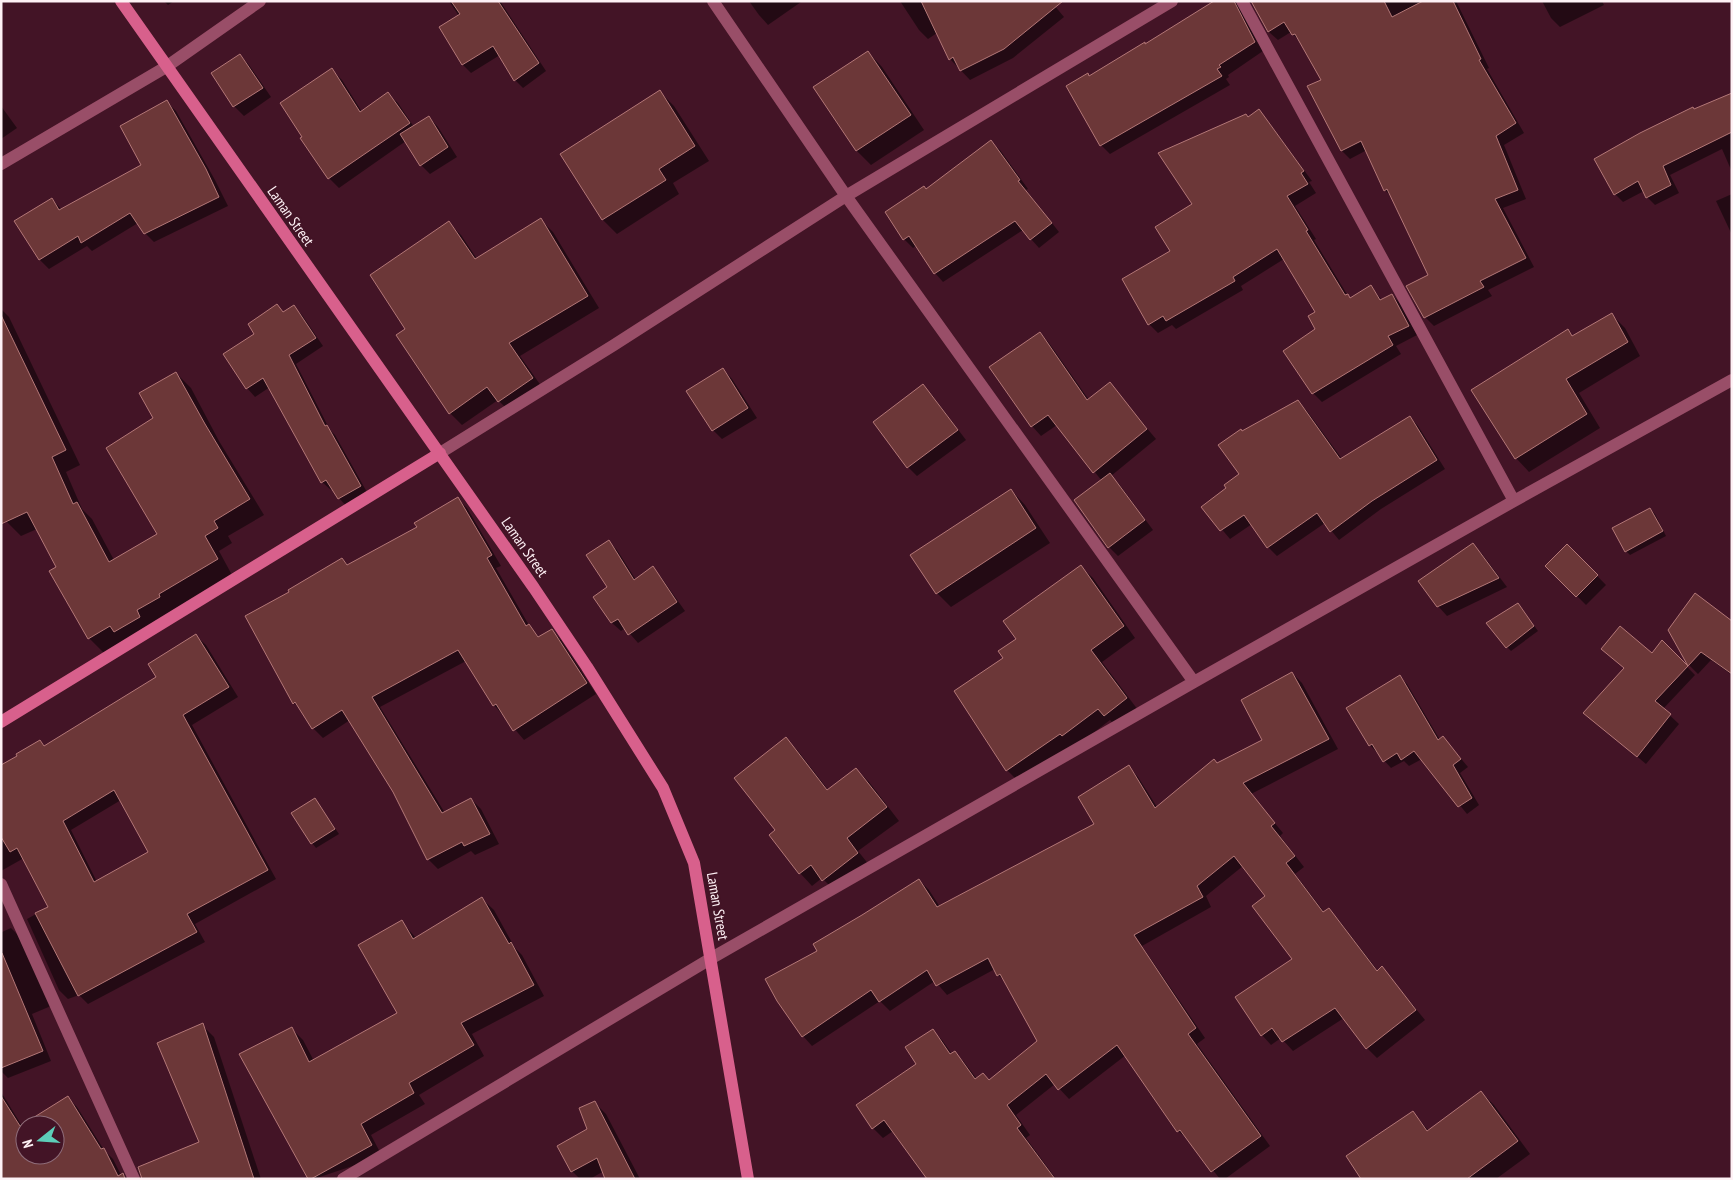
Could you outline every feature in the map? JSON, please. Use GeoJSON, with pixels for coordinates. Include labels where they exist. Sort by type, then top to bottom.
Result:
{"type":"FeatureCollection","features":[{"type":"Feature","properties":{"kind":"main road","name":"Laman Street"},"geometry":{"type":"LineString","coordinates":[[121,1],[440,453],[582,659],[663,788],[694,863],[748,1179]]}},
{"type":"Feature","properties":{"kind":"main road"},"geometry":{"type":"LineString","coordinates":[[1,722],[440,453]]}},
{"type":"Feature","properties":{"kind":"street"},"geometry":{"type":"LineString","coordinates":[[1,164],[166,67],[260,1]]}},
{"type":"Feature","properties":{"kind":"street"},"geometry":{"type":"LineString","coordinates":[[713,1],[846,196],[1194,682]]}},
{"type":"Feature","properties":{"kind":"street"},"geometry":{"type":"LineString","coordinates":[[440,453],[623,339],[846,196],[1172,1]]}},
{"type":"Feature","properties":{"kind":"street"},"geometry":{"type":"LineString","coordinates":[[1242,1],[1514,501]]}},
{"type":"Feature","properties":{"kind":"street"},"geometry":{"type":"LineString","coordinates":[[344,1179],[710,959],[1194,682],[1732,380]]}},
{"type":"Feature","properties":{"kind":"street"},"geometry":{"type":"LineString","coordinates":[[1,884],[134,1179]]}},
{"type":"Feature","properties":{"kind":"building"},"geometry":{"type":"Polygon","coordinates":[[[451,1],[498,1],[539,63],[514,81],[493,46],[462,65],[439,27],[460,14],[451,1]]]}},
{"type":"Feature","properties":{"kind":"building"},"geometry":{"type":"Polygon","coordinates":[[[921,1],[1063,1],[1004,49],[960,71],[953,57],[949,60],[921,1]]]}},
{"type":"Feature","properties":{"kind":"building"},"geometry":{"type":"Polygon","coordinates":[[[1214,1],[1234,1],[1255,42],[1219,65],[1221,67],[1217,69],[1222,76],[1100,146],[1066,86],[1088,73],[1089,76],[1145,42],[1145,44],[1214,1]]]}},
{"type":"Feature","properties":{"kind":"building"},"geometry":{"type":"Polygon","coordinates":[[[1251,1],[1384,1],[1392,17],[1423,1],[1453,1],[1481,59],[1479,60],[1516,123],[1496,136],[1518,190],[1495,199],[1526,258],[1480,281],[1484,287],[1424,318],[1406,286],[1428,275],[1387,189],[1384,191],[1361,141],[1341,151],[1307,86],[1321,80],[1295,34],[1292,35],[1284,22],[1268,32],[1251,1]]]}},
{"type":"Feature","properties":{"kind":"building"},"geometry":{"type":"Polygon","coordinates":[[[868,51],[911,115],[856,151],[813,87],[868,51]]]}},
{"type":"Feature","properties":{"kind":"building"},"geometry":{"type":"Polygon","coordinates":[[[240,54],[263,88],[233,107],[211,73],[240,54]]]}},
{"type":"Feature","properties":{"kind":"building"},"geometry":{"type":"Polygon","coordinates":[[[332,68],[360,112],[388,92],[410,123],[328,179],[300,138],[302,137],[280,103],[332,68]]]}},
{"type":"Feature","properties":{"kind":"building"},"geometry":{"type":"Polygon","coordinates":[[[660,90],[695,146],[659,169],[666,180],[602,220],[560,154],[660,90]]]}},
{"type":"Feature","properties":{"kind":"building"},"geometry":{"type":"Polygon","coordinates":[[[1732,93],[1732,132],[1663,166],[1671,185],[1646,198],[1638,181],[1614,195],[1594,159],[1640,133],[1693,107],[1694,109],[1732,93]]]}},
{"type":"Feature","properties":{"kind":"building"},"geometry":{"type":"Polygon","coordinates":[[[167,100],[206,169],[219,197],[144,234],[130,213],[81,243],[78,236],[39,260],[14,221],[52,198],[59,210],[141,165],[120,126],[167,100]]]}},
{"type":"Feature","properties":{"kind":"building"},"geometry":{"type":"Polygon","coordinates":[[[1259,109],[1304,171],[1301,173],[1308,184],[1287,196],[1345,295],[1348,294],[1350,298],[1371,285],[1380,300],[1392,294],[1409,326],[1388,336],[1393,345],[1312,394],[1283,351],[1315,329],[1308,316],[1315,312],[1277,249],[1233,277],[1235,281],[1166,321],[1163,316],[1148,325],[1122,279],[1170,251],[1155,227],[1192,204],[1158,153],[1246,114],[1248,117],[1259,109]]]}},
{"type":"Feature","properties":{"kind":"building"},"geometry":{"type":"Polygon","coordinates":[[[429,116],[448,147],[420,166],[400,134],[429,116]]]}},
{"type":"Feature","properties":{"kind":"building"},"geometry":{"type":"Polygon","coordinates":[[[991,140],[1020,180],[1018,181],[1052,223],[1030,240],[1015,221],[934,274],[909,236],[903,240],[885,212],[924,186],[926,189],[991,140]]]}},
{"type":"Feature","properties":{"kind":"building"},"geometry":{"type":"Polygon","coordinates":[[[541,218],[588,296],[509,343],[533,378],[498,402],[487,387],[449,414],[396,335],[405,329],[370,275],[449,221],[475,259],[541,218]]]}},
{"type":"Feature","properties":{"kind":"building"},"geometry":{"type":"Polygon","coordinates":[[[277,304],[283,312],[294,305],[316,338],[289,355],[325,426],[327,425],[361,486],[338,499],[326,480],[321,483],[263,378],[246,389],[223,354],[254,334],[248,324],[277,304]]]}},
{"type":"Feature","properties":{"kind":"building"},"geometry":{"type":"Polygon","coordinates":[[[1612,313],[1628,342],[1566,379],[1587,414],[1515,459],[1471,390],[1568,329],[1572,336],[1612,313]]]}},
{"type":"Feature","properties":{"kind":"building"},"geometry":{"type":"Polygon","coordinates":[[[1,315],[66,450],[52,457],[73,504],[77,502],[109,562],[157,534],[106,448],[153,418],[139,393],[176,372],[250,499],[214,521],[218,528],[205,536],[218,559],[159,594],[160,597],[137,610],[140,617],[114,632],[110,626],[88,639],[49,571],[56,567],[27,512],[1,524],[1,315]]]}},
{"type":"Feature","properties":{"kind":"building"},"geometry":{"type":"Polygon","coordinates":[[[1040,332],[1087,400],[1110,382],[1147,429],[1093,473],[1048,415],[1031,427],[989,367],[1040,332]]]}},
{"type":"Feature","properties":{"kind":"building"},"geometry":{"type":"Polygon","coordinates":[[[723,368],[748,408],[712,431],[686,391],[723,368]]]}},
{"type":"Feature","properties":{"kind":"building"},"geometry":{"type":"Polygon","coordinates":[[[923,384],[958,430],[907,468],[873,422],[923,384]]]}},
{"type":"Feature","properties":{"kind":"building"},"geometry":{"type":"Polygon","coordinates":[[[1298,400],[1340,459],[1410,416],[1437,460],[1372,501],[1330,532],[1317,513],[1267,548],[1244,515],[1220,531],[1201,507],[1226,488],[1224,485],[1239,474],[1218,445],[1241,429],[1242,431],[1298,400]]]}},
{"type":"Feature","properties":{"kind":"building"},"geometry":{"type":"Polygon","coordinates":[[[1110,473],[1145,520],[1108,548],[1074,500],[1110,473]]]}},
{"type":"Feature","properties":{"kind":"building"},"geometry":{"type":"Polygon","coordinates":[[[1011,489],[1036,528],[936,594],[910,555],[1011,489]]]}},
{"type":"Feature","properties":{"kind":"building"},"geometry":{"type":"Polygon","coordinates":[[[458,497],[492,555],[487,558],[526,626],[529,624],[538,637],[552,629],[587,683],[513,731],[496,704],[493,706],[458,650],[372,697],[442,813],[471,798],[490,834],[464,846],[462,842],[427,860],[393,792],[342,710],[312,729],[295,702],[293,704],[245,616],[289,592],[288,590],[342,558],[347,565],[417,527],[414,523],[458,497]]]}},
{"type":"Feature","properties":{"kind":"building"},"geometry":{"type":"Polygon","coordinates":[[[1650,508],[1663,531],[1625,552],[1612,528],[1650,508]]]}},
{"type":"Feature","properties":{"kind":"building"},"geometry":{"type":"Polygon","coordinates":[[[609,540],[634,580],[653,566],[677,602],[628,635],[618,619],[611,623],[593,597],[607,587],[586,555],[609,540]]]}},
{"type":"Feature","properties":{"kind":"building"},"geometry":{"type":"Polygon","coordinates":[[[1473,543],[1499,578],[1437,607],[1418,581],[1473,543]]]}},
{"type":"Feature","properties":{"kind":"building"},"geometry":{"type":"Polygon","coordinates":[[[1567,544],[1598,575],[1576,597],[1545,566],[1567,544]]]}},
{"type":"Feature","properties":{"kind":"building"},"geometry":{"type":"Polygon","coordinates":[[[1081,565],[1124,626],[1091,650],[1127,698],[1104,716],[1098,709],[1062,736],[1060,734],[1006,771],[954,691],[1003,658],[998,651],[1016,639],[1003,621],[1081,565]]]}},
{"type":"Feature","properties":{"kind":"building"},"geometry":{"type":"Polygon","coordinates":[[[1695,593],[1732,621],[1732,674],[1701,652],[1688,666],[1668,630],[1695,593]]]}},
{"type":"Feature","properties":{"kind":"building"},"geometry":{"type":"Polygon","coordinates":[[[1518,603],[1534,626],[1506,648],[1486,623],[1518,603]]]}},
{"type":"Feature","properties":{"kind":"building"},"geometry":{"type":"Polygon","coordinates":[[[1620,626],[1652,653],[1662,640],[1688,666],[1655,701],[1671,714],[1637,757],[1583,713],[1624,668],[1601,649],[1620,626]]]}},
{"type":"Feature","properties":{"kind":"building"},"geometry":{"type":"Polygon","coordinates":[[[196,634],[229,687],[183,715],[268,870],[187,914],[197,932],[78,996],[35,913],[48,907],[17,848],[10,852],[1,837],[1,765],[40,740],[44,746],[156,677],[148,664],[196,634]],[[114,790],[63,821],[94,882],[148,852],[114,790]]]}},
{"type":"Feature","properties":{"kind":"building"},"geometry":{"type":"Polygon","coordinates":[[[1292,672],[1329,739],[1243,783],[1275,823],[1271,826],[1295,856],[1286,863],[1323,912],[1329,908],[1377,971],[1382,966],[1416,1010],[1366,1049],[1335,1008],[1282,1042],[1272,1028],[1261,1036],[1235,997],[1292,959],[1252,906],[1265,896],[1234,856],[1197,886],[1203,897],[1134,935],[1196,1028],[1188,1034],[1261,1136],[1211,1172],[1180,1130],[1177,1132],[1117,1045],[1058,1090],[1046,1074],[1007,1105],[1021,1125],[1017,1128],[1055,1179],[927,1179],[884,1120],[872,1129],[856,1105],[916,1064],[905,1047],[933,1029],[950,1054],[955,1051],[975,1079],[983,1073],[989,1080],[1037,1041],[1000,974],[997,976],[988,958],[936,986],[927,970],[879,1002],[871,990],[802,1037],[777,1001],[765,979],[817,951],[813,944],[919,879],[937,907],[1094,824],[1078,797],[1129,765],[1155,808],[1214,759],[1217,763],[1262,740],[1241,700],[1292,672]]]}},
{"type":"Feature","properties":{"kind":"building"},"geometry":{"type":"Polygon","coordinates":[[[1400,675],[1438,740],[1443,736],[1461,759],[1453,765],[1472,798],[1458,807],[1414,751],[1401,760],[1397,753],[1383,762],[1372,744],[1369,746],[1346,708],[1400,675]]]}},
{"type":"Feature","properties":{"kind":"building"},"geometry":{"type":"Polygon","coordinates":[[[786,737],[827,790],[856,768],[887,807],[847,838],[858,853],[822,881],[811,865],[799,874],[769,835],[775,830],[734,778],[786,737]]]}},
{"type":"Feature","properties":{"kind":"building"},"geometry":{"type":"Polygon","coordinates":[[[315,798],[335,829],[311,844],[291,813],[315,798]]]}},
{"type":"Feature","properties":{"kind":"building"},"geometry":{"type":"Polygon","coordinates":[[[482,897],[509,944],[511,942],[534,985],[461,1023],[474,1045],[409,1083],[414,1093],[361,1124],[372,1145],[308,1179],[239,1054],[292,1027],[309,1062],[397,1013],[358,945],[402,920],[413,939],[482,897]]]}},
{"type":"Feature","properties":{"kind":"building"},"geometry":{"type":"Polygon","coordinates":[[[1,953],[43,1051],[1,1068],[1,953]]]}},
{"type":"Feature","properties":{"kind":"building"},"geometry":{"type":"Polygon","coordinates":[[[203,1023],[254,1179],[142,1179],[138,1167],[199,1142],[157,1043],[203,1023]]]}},
{"type":"Feature","properties":{"kind":"building"},"geometry":{"type":"Polygon","coordinates":[[[1481,1091],[1518,1141],[1467,1179],[1361,1179],[1346,1156],[1413,1111],[1427,1131],[1481,1091]]]}},
{"type":"Feature","properties":{"kind":"building"},"geometry":{"type":"Polygon","coordinates":[[[1,1096],[15,1118],[15,1165],[65,1165],[65,1115],[38,1115],[68,1096],[101,1149],[104,1148],[118,1176],[123,1173],[125,1179],[1,1179],[1,1096]]]}},
{"type":"Feature","properties":{"kind":"building"},"geometry":{"type":"Polygon","coordinates":[[[595,1101],[635,1179],[605,1179],[597,1158],[571,1172],[557,1146],[587,1129],[579,1108],[595,1101]]]}}]}
